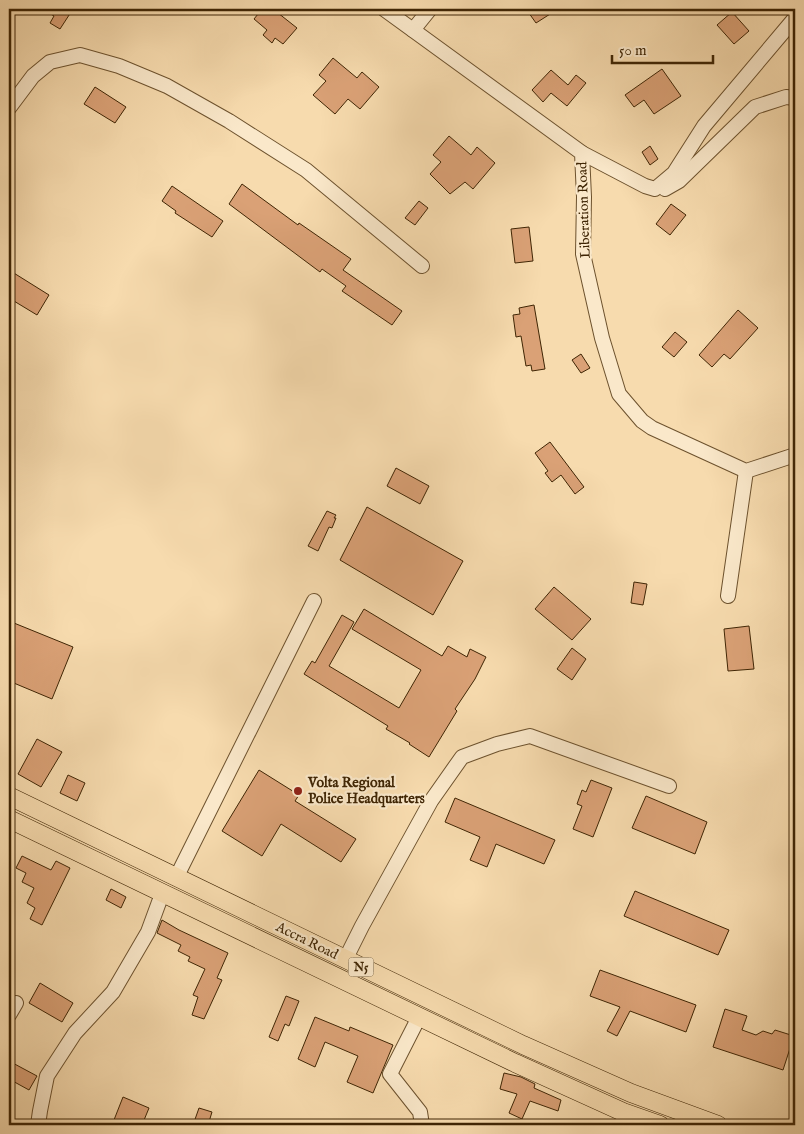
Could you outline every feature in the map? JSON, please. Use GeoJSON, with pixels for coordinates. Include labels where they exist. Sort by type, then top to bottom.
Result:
{"type":"FeatureCollection","features":[{"type":"Feature","properties":{"kind":"main road","name":"Accra Road"},"geometry":{"type":"LineString","coordinates":[[9,796],[524,1045],[631,1093],[718,1125]]}},
{"type":"Feature","properties":{"kind":"main road","name":"Accra Road"},"geometry":{"type":"LineString","coordinates":[[9,819],[515,1063],[614,1108],[660,1125]]}},
{"type":"Feature","properties":{"kind":"street","name":"Liberation Road"},"geometry":{"type":"LineString","coordinates":[[384,9],[582,153],[584,254],[602,338],[619,394],[642,421],[652,428],[746,471]]}},
{"type":"Feature","properties":{"kind":"street"},"geometry":{"type":"LineString","coordinates":[[413,30],[430,9]]}},
{"type":"Feature","properties":{"kind":"street"},"geometry":{"type":"LineString","coordinates":[[655,189],[674,173],[704,126],[795,18]]}},
{"type":"Feature","properties":{"kind":"street"},"geometry":{"type":"LineString","coordinates":[[9,108],[33,76],[50,62],[80,55],[119,66],[167,86],[229,121],[306,170],[422,266]]}},
{"type":"Feature","properties":{"kind":"street"},"geometry":{"type":"LineString","coordinates":[[582,153],[645,186],[655,189],[667,189],[679,181],[755,107],[786,96],[795,98]]}},
{"type":"Feature","properties":{"kind":"street"},"geometry":{"type":"LineString","coordinates":[[728,596],[746,471],[795,455]]}},
{"type":"Feature","properties":{"kind":"street"},"geometry":{"type":"LineString","coordinates":[[176,878],[314,601]]}},
{"type":"Feature","properties":{"kind":"street"},"geometry":{"type":"LineString","coordinates":[[345,960],[431,801],[462,757],[497,744],[530,736],[669,786]]}},
{"type":"Feature","properties":{"kind":"street"},"geometry":{"type":"LineString","coordinates":[[38,1125],[47,1076],[75,1033],[114,992],[148,932],[162,894]]}},
{"type":"Feature","properties":{"kind":"street"},"geometry":{"type":"LineString","coordinates":[[419,1017],[390,1074],[420,1112],[422,1125]]}},
{"type":"Feature","properties":{"kind":"building"},"geometry":{"type":"Polygon","coordinates":[[[42,9],[73,9],[60,29],[50,23],[54,16],[42,9]]]}},
{"type":"Feature","properties":{"kind":"building"},"geometry":{"type":"Polygon","coordinates":[[[262,9],[273,9],[297,28],[283,44],[275,38],[272,43],[263,35],[267,30],[254,19],[262,9]]]}},
{"type":"Feature","properties":{"kind":"building"},"geometry":{"type":"Polygon","coordinates":[[[526,9],[558,9],[536,23],[526,9]]]}},
{"type":"Feature","properties":{"kind":"building"},"geometry":{"type":"Polygon","coordinates":[[[732,12],[749,31],[734,44],[717,25],[732,12]]]}},
{"type":"Feature","properties":{"kind":"building"},"geometry":{"type":"Polygon","coordinates":[[[333,58],[357,78],[362,72],[379,87],[360,109],[348,99],[335,114],[313,95],[326,81],[319,75],[333,58]]]}},
{"type":"Feature","properties":{"kind":"building"},"geometry":{"type":"Polygon","coordinates":[[[662,69],[681,96],[654,114],[644,100],[634,107],[625,95],[662,69]]]}},
{"type":"Feature","properties":{"kind":"building"},"geometry":{"type":"Polygon","coordinates":[[[551,70],[568,85],[576,75],[586,83],[567,106],[551,93],[543,102],[532,90],[551,70]]]}},
{"type":"Feature","properties":{"kind":"building"},"geometry":{"type":"Polygon","coordinates":[[[95,87],[126,107],[115,123],[84,104],[95,87]]]}},
{"type":"Feature","properties":{"kind":"building"},"geometry":{"type":"Polygon","coordinates":[[[449,136],[471,155],[477,147],[495,163],[473,189],[465,182],[450,194],[430,174],[441,162],[433,155],[449,136]]]}},
{"type":"Feature","properties":{"kind":"building"},"geometry":{"type":"Polygon","coordinates":[[[650,146],[658,159],[650,165],[642,152],[650,146]]]}},
{"type":"Feature","properties":{"kind":"building"},"geometry":{"type":"Polygon","coordinates":[[[242,184],[298,225],[299,223],[351,259],[343,270],[402,311],[392,325],[342,291],[346,286],[322,269],[320,272],[229,204],[242,184]]]}},
{"type":"Feature","properties":{"kind":"building"},"geometry":{"type":"Polygon","coordinates":[[[172,186],[223,221],[212,237],[175,213],[176,211],[162,201],[172,186]]]}},
{"type":"Feature","properties":{"kind":"building"},"geometry":{"type":"Polygon","coordinates":[[[419,201],[428,208],[415,225],[405,218],[419,201]]]}},
{"type":"Feature","properties":{"kind":"building"},"geometry":{"type":"Polygon","coordinates":[[[671,204],[686,215],[670,235],[656,224],[671,204]]]}},
{"type":"Feature","properties":{"kind":"building"},"geometry":{"type":"Polygon","coordinates":[[[529,227],[533,261],[515,263],[511,229],[529,227]]]}},
{"type":"Feature","properties":{"kind":"building"},"geometry":{"type":"Polygon","coordinates":[[[9,270],[49,295],[37,315],[9,298],[9,270]]]}},
{"type":"Feature","properties":{"kind":"building"},"geometry":{"type":"Polygon","coordinates":[[[534,305],[545,369],[532,371],[531,365],[526,366],[521,336],[516,337],[513,315],[520,314],[519,308],[534,305]]]}},
{"type":"Feature","properties":{"kind":"building"},"geometry":{"type":"Polygon","coordinates":[[[738,310],[758,328],[730,359],[724,354],[712,367],[699,355],[738,310]]]}},
{"type":"Feature","properties":{"kind":"building"},"geometry":{"type":"Polygon","coordinates":[[[675,332],[687,342],[674,357],[662,347],[675,332]]]}},
{"type":"Feature","properties":{"kind":"building"},"geometry":{"type":"Polygon","coordinates":[[[581,354],[590,368],[581,373],[572,360],[581,354]]]}},
{"type":"Feature","properties":{"kind":"building"},"geometry":{"type":"Polygon","coordinates":[[[550,442],[584,487],[575,494],[561,475],[552,482],[545,473],[548,471],[535,453],[550,442]]]}},
{"type":"Feature","properties":{"kind":"building"},"geometry":{"type":"Polygon","coordinates":[[[396,468],[429,486],[420,504],[387,486],[396,468]]]}},
{"type":"Feature","properties":{"kind":"building"},"geometry":{"type":"Polygon","coordinates":[[[367,507],[463,561],[433,615],[340,560],[367,507]]]}},
{"type":"Feature","properties":{"kind":"building"},"geometry":{"type":"Polygon","coordinates":[[[327,511],[336,515],[334,518],[336,518],[332,528],[329,527],[318,551],[308,546],[327,511]]]}},
{"type":"Feature","properties":{"kind":"building"},"geometry":{"type":"Polygon","coordinates":[[[634,582],[647,584],[643,605],[631,603],[634,582]]]}},
{"type":"Feature","properties":{"kind":"building"},"geometry":{"type":"Polygon","coordinates":[[[554,587],[591,619],[572,640],[535,609],[554,587]]]}},
{"type":"Feature","properties":{"kind":"building"},"geometry":{"type":"Polygon","coordinates":[[[364,609],[442,656],[448,646],[467,657],[470,649],[486,657],[475,679],[455,709],[457,711],[429,757],[386,729],[388,726],[304,674],[312,661],[315,663],[342,615],[354,622],[329,666],[399,708],[421,670],[352,629],[364,609]]]}},
{"type":"Feature","properties":{"kind":"building"},"geometry":{"type":"Polygon","coordinates":[[[9,621],[73,647],[52,699],[9,681],[9,621]]]}},
{"type":"Feature","properties":{"kind":"building"},"geometry":{"type":"Polygon","coordinates":[[[749,626],[754,669],[728,671],[724,629],[749,626]]]}},
{"type":"Feature","properties":{"kind":"building"},"geometry":{"type":"Polygon","coordinates":[[[572,648],[586,659],[572,680],[557,669],[572,648]]]}},
{"type":"Feature","properties":{"kind":"building"},"geometry":{"type":"Polygon","coordinates":[[[37,739],[62,752],[41,787],[18,774],[37,739]]]}},
{"type":"Feature","properties":{"kind":"building"},"geometry":{"type":"Polygon","coordinates":[[[259,770],[299,795],[295,801],[356,839],[341,862],[281,824],[262,856],[222,831],[259,770]]]}},
{"type":"Feature","properties":{"kind":"building"},"geometry":{"type":"Polygon","coordinates":[[[68,775],[85,783],[77,801],[60,793],[68,775]]]}},
{"type":"Feature","properties":{"kind":"building"},"geometry":{"type":"Polygon","coordinates":[[[591,780],[612,788],[593,837],[573,829],[582,806],[577,804],[582,790],[586,792],[591,780]]]}},
{"type":"Feature","properties":{"kind":"building"},"geometry":{"type":"Polygon","coordinates":[[[646,796],[707,822],[695,854],[632,828],[646,796]]]}},
{"type":"Feature","properties":{"kind":"building"},"geometry":{"type":"Polygon","coordinates":[[[455,798],[555,840],[544,864],[496,844],[487,867],[470,860],[480,837],[445,822],[455,798]]]}},
{"type":"Feature","properties":{"kind":"building"},"geometry":{"type":"Polygon","coordinates":[[[22,856],[51,870],[56,861],[70,868],[42,925],[30,919],[35,908],[27,903],[34,888],[22,882],[26,873],[16,868],[22,856]]]}},
{"type":"Feature","properties":{"kind":"building"},"geometry":{"type":"Polygon","coordinates":[[[111,889],[126,897],[121,908],[106,900],[111,889]]]}},
{"type":"Feature","properties":{"kind":"building"},"geometry":{"type":"Polygon","coordinates":[[[635,891],[729,930],[718,955],[624,916],[635,891]]]}},
{"type":"Feature","properties":{"kind":"building"},"geometry":{"type":"Polygon","coordinates":[[[162,920],[228,953],[217,978],[222,980],[204,1019],[192,1015],[198,997],[193,995],[205,969],[188,961],[190,957],[178,951],[181,945],[157,933],[162,920]]]}},
{"type":"Feature","properties":{"kind":"building"},"geometry":{"type":"Polygon","coordinates":[[[600,970],[696,1005],[686,1032],[630,1011],[617,1036],[607,1031],[620,1007],[590,996],[600,970]]]}},
{"type":"Feature","properties":{"kind":"building"},"geometry":{"type":"Polygon","coordinates":[[[40,983],[73,1003],[62,1022],[29,1003],[40,983]]]}},
{"type":"Feature","properties":{"kind":"building"},"geometry":{"type":"Polygon","coordinates":[[[286,996],[299,1001],[289,1026],[285,1024],[278,1041],[269,1037],[286,996]]]}},
{"type":"Feature","properties":{"kind":"building"},"geometry":{"type":"Polygon","coordinates":[[[725,1009],[747,1016],[742,1030],[756,1035],[763,1031],[772,1034],[775,1030],[794,1036],[783,1070],[713,1047],[725,1009]]]}},
{"type":"Feature","properties":{"kind":"building"},"geometry":{"type":"Polygon","coordinates":[[[315,1017],[349,1031],[350,1027],[393,1045],[373,1093],[347,1082],[358,1056],[325,1042],[315,1067],[298,1059],[315,1017]]]}},
{"type":"Feature","properties":{"kind":"building"},"geometry":{"type":"Polygon","coordinates":[[[9,1061],[37,1076],[29,1090],[9,1079],[9,1061]]]}},
{"type":"Feature","properties":{"kind":"building"},"geometry":{"type":"Polygon","coordinates":[[[504,1073],[521,1077],[535,1084],[534,1088],[561,1100],[558,1111],[530,1101],[522,1119],[509,1113],[517,1094],[500,1089],[504,1073]]]}},
{"type":"Feature","properties":{"kind":"building"},"geometry":{"type":"Polygon","coordinates":[[[123,1097],[149,1108],[142,1125],[112,1125],[123,1097]]]}},
{"type":"Feature","properties":{"kind":"building"},"geometry":{"type":"Polygon","coordinates":[[[199,1108],[212,1112],[208,1125],[193,1125],[199,1108]]]}},
{"type":"Feature","properties":{"kind":"place","name":"Volta Regional Police Headquarters"},"geometry":{"type":"Point","coordinates":[298,791]}}]}
